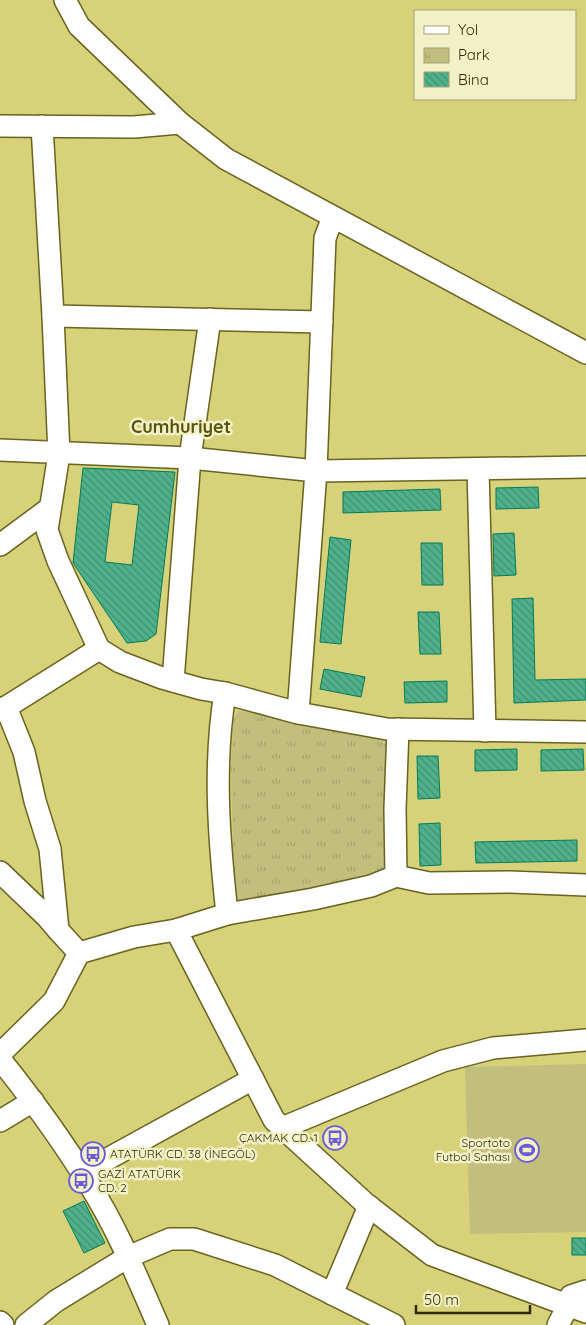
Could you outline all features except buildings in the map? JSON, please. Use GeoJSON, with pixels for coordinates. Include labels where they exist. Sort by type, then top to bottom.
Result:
{"type":"FeatureCollection","features":[{"type":"Feature","properties":{"kind":"street"},"geometry":{"type":"LineString","coordinates":[[65,0],[79,26],[180,123],[226,159],[586,354]]}},
{"type":"Feature","properties":{"kind":"street"},"geometry":{"type":"LineString","coordinates":[[0,126],[134,127],[180,123]]}},
{"type":"Feature","properties":{"kind":"street"},"geometry":{"type":"LineString","coordinates":[[42,126],[53,316],[58,454],[47,530],[99,650],[120,662],[173,681],[202,690],[225,693],[298,713],[398,729],[586,732]]}},
{"type":"Feature","properties":{"kind":"street"},"geometry":{"type":"LineString","coordinates":[[298,713],[316,471],[325,238],[333,216]]}},
{"type":"Feature","properties":{"kind":"street"},"geometry":{"type":"LineString","coordinates":[[53,316],[322,322]]}},
{"type":"Feature","properties":{"kind":"street"},"geometry":{"type":"LineString","coordinates":[[173,681],[190,458],[210,319]]}},
{"type":"Feature","properties":{"kind":"street"},"geometry":{"type":"LineString","coordinates":[[0,450],[58,454],[190,458],[316,471],[586,467]]}},
{"type":"Feature","properties":{"kind":"street"},"geometry":{"type":"LineString","coordinates":[[478,469],[485,731]]}},
{"type":"Feature","properties":{"kind":"street"},"geometry":{"type":"LineString","coordinates":[[0,545],[50,508]]}},
{"type":"Feature","properties":{"kind":"street"},"geometry":{"type":"LineString","coordinates":[[58,930],[50,849],[24,752],[3,709],[99,650]]}},
{"type":"Feature","properties":{"kind":"street"},"geometry":{"type":"LineString","coordinates":[[225,693],[219,731],[218,833],[227,914]]}},
{"type":"Feature","properties":{"kind":"street"},"geometry":{"type":"LineString","coordinates":[[396,876],[395,809],[398,729]]}},
{"type":"Feature","properties":{"kind":"street"},"geometry":{"type":"LineString","coordinates":[[0,872],[47,917],[79,953]]}},
{"type":"Feature","properties":{"kind":"street"},"geometry":{"type":"LineString","coordinates":[[0,1054],[54,1002],[79,953],[134,937],[176,930],[227,914],[342,893],[371,886],[396,876],[429,883],[510,882],[586,886]]}},
{"type":"Feature","properties":{"kind":"street"},"geometry":{"type":"LineString","coordinates":[[176,930],[274,1120],[282,1128],[369,1206],[432,1255],[577,1309]]}},
{"type":"Feature","properties":{"kind":"street"},"geometry":{"type":"LineString","coordinates":[[282,1128],[443,1061],[493,1048],[586,1040]]}},
{"type":"Feature","properties":{"kind":"street"},"geometry":{"type":"LineString","coordinates":[[0,1059],[33,1102],[82,1173],[128,1256],[158,1325]]}},
{"type":"Feature","properties":{"kind":"street"},"geometry":{"type":"LineString","coordinates":[[82,1173],[253,1079]]}},
{"type":"Feature","properties":{"kind":"street"},"geometry":{"type":"LineString","coordinates":[[0,1121],[33,1102]]}},
{"type":"Feature","properties":{"kind":"street"},"geometry":{"type":"LineString","coordinates":[[332,1294],[369,1206]]}},
{"type":"Feature","properties":{"kind":"street"},"geometry":{"type":"LineString","coordinates":[[26,1325],[56,1301],[128,1256],[170,1238],[194,1239],[275,1265],[394,1325]]}},
{"type":"Feature","properties":{"kind":"street"},"geometry":{"type":"LineString","coordinates":[[577,1309],[571,1296],[586,1292]]}},
{"type":"Feature","properties":{"kind":"street"},"geometry":{"type":"LineString","coordinates":[[558,1325],[577,1309]]}},
{"type":"Feature","properties":{"kind":"street"},"geometry":{"type":"LineString","coordinates":[[0,1322],[3,1325]]}},
{"type":"Feature","properties":{"kind":"green space"},"geometry":{"type":"Polygon","coordinates":[[[249,710],[367,730],[386,745],[388,866],[382,878],[249,907],[234,897],[231,768],[233,721],[238,711],[249,710]]]}},
{"type":"Feature","properties":{"kind":"green space","name":"Sportoto Futbol Sahası"},"geometry":{"type":"Polygon","coordinates":[[[586,1064],[586,1232],[470,1234],[465,1067],[586,1064]]]}},
{"type":"Feature","properties":{"kind":"place","name":"ÇAKMAK CD. 1"},"geometry":{"type":"Point","coordinates":[335,1138]}},
{"type":"Feature","properties":{"kind":"place","name":"Sportoto Futbol Sahası"},"geometry":{"type":"Point","coordinates":[527,1150]}},
{"type":"Feature","properties":{"kind":"place","name":"ATATÜRK CD. 38 (İNEGÖL)"},"geometry":{"type":"Point","coordinates":[93,1154]}},
{"type":"Feature","properties":{"kind":"place","name":"GAZİ ATATÜRK CD. 2"},"geometry":{"type":"Point","coordinates":[81,1181]}},
{"type":"Feature","properties":{"kind":"district","name":"Cumhuriyet"},"geometry":{"type":"Point","coordinates":[181,427]}}]}
